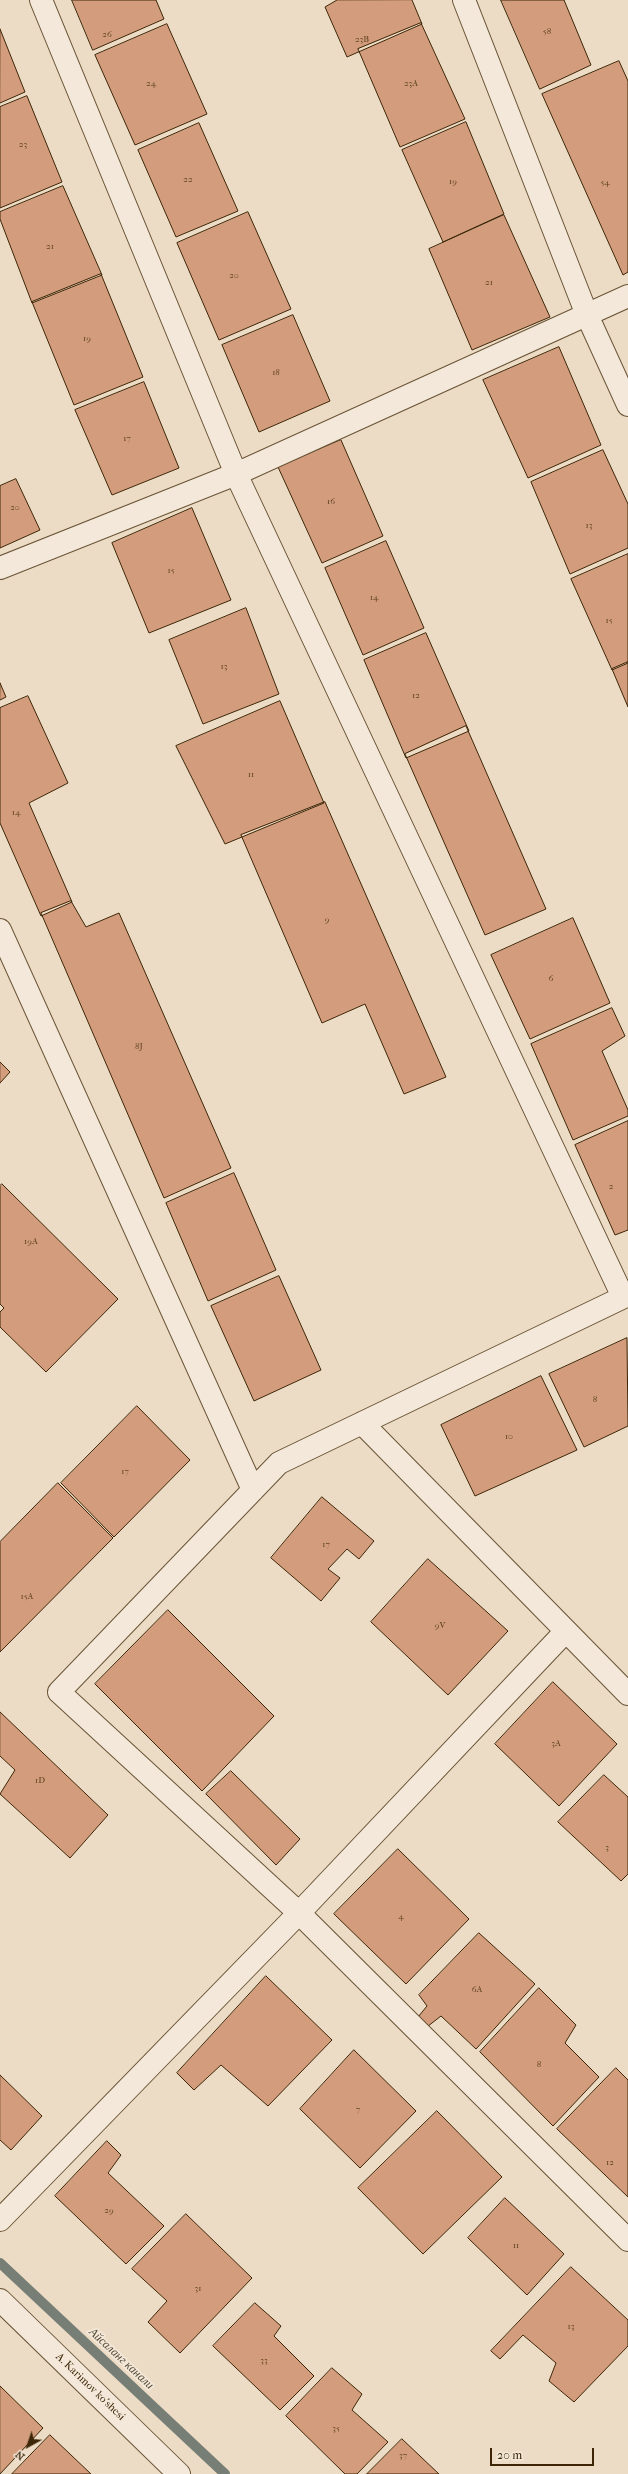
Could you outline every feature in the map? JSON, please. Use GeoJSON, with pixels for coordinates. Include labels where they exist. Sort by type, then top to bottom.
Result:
{"type":"FeatureCollection","features":[{"type":"Feature","properties":{"kind":"street"},"geometry":{"type":"LineString","coordinates":[[41,0],[236,474],[626,1296],[279,1463],[59,1692],[299,1913],[628,2240]]}},
{"type":"Feature","properties":{"kind":"street"},"geometry":{"type":"LineString","coordinates":[[464,0],[587,315],[628,404]]}},
{"type":"Feature","properties":{"kind":"street"},"geometry":{"type":"LineString","coordinates":[[0,568],[236,474],[628,296]]}},
{"type":"Feature","properties":{"kind":"street"},"geometry":{"type":"LineString","coordinates":[[0,930],[253,1490]]}},
{"type":"Feature","properties":{"kind":"street"},"geometry":{"type":"LineString","coordinates":[[362,1423],[628,1694]]}},
{"type":"Feature","properties":{"kind":"street"},"geometry":{"type":"LineString","coordinates":[[0,2220],[299,1913],[566,1631]]}},
{"type":"Feature","properties":{"kind":"street","name":"A. Karimov ko'shesi"},"geometry":{"type":"LineString","coordinates":[[0,2300],[180,2474]]}},
{"type":"Feature","properties":{"kind":"building"},"geometry":{"type":"Polygon","coordinates":[[[72,0],[156,0],[164,19],[93,50],[72,0]]]}},
{"type":"Feature","properties":{"kind":"building"},"geometry":{"type":"Polygon","coordinates":[[[337,0],[412,0],[422,24],[347,57],[325,7],[337,0]]]}},
{"type":"Feature","properties":{"kind":"building"},"geometry":{"type":"Polygon","coordinates":[[[501,0],[564,0],[591,65],[540,89],[501,0]]]}},
{"type":"Feature","properties":{"kind":"building"},"geometry":{"type":"Polygon","coordinates":[[[421,23],[465,119],[400,147],[358,49],[421,23]]]}},
{"type":"Feature","properties":{"kind":"building"},"geometry":{"type":"Polygon","coordinates":[[[167,24],[207,114],[135,145],[95,55],[167,24]]]}},
{"type":"Feature","properties":{"kind":"building"},"geometry":{"type":"Polygon","coordinates":[[[0,29],[25,92],[0,103],[0,29]]]}},
{"type":"Feature","properties":{"kind":"building"},"geometry":{"type":"Polygon","coordinates":[[[619,61],[628,81],[628,272],[623,275],[542,94],[619,61]]]}},
{"type":"Feature","properties":{"kind":"building"},"geometry":{"type":"Polygon","coordinates":[[[27,96],[62,182],[0,208],[0,107],[27,96]]]}},
{"type":"Feature","properties":{"kind":"building"},"geometry":{"type":"Polygon","coordinates":[[[466,122],[504,214],[443,242],[402,150],[466,122]]]}},
{"type":"Feature","properties":{"kind":"building"},"geometry":{"type":"Polygon","coordinates":[[[199,123],[238,211],[176,237],[138,150],[199,123]]]}},
{"type":"Feature","properties":{"kind":"building"},"geometry":{"type":"Polygon","coordinates":[[[63,186],[102,275],[32,303],[0,219],[0,212],[63,186]]]}},
{"type":"Feature","properties":{"kind":"building"},"geometry":{"type":"Polygon","coordinates":[[[248,212],[291,309],[219,340],[177,243],[248,212]]]}},
{"type":"Feature","properties":{"kind":"building"},"geometry":{"type":"Polygon","coordinates":[[[504,215],[550,317],[472,350],[429,249],[504,215]]]}},
{"type":"Feature","properties":{"kind":"building"},"geometry":{"type":"Polygon","coordinates":[[[101,274],[143,377],[74,405],[32,302],[101,274]]]}},
{"type":"Feature","properties":{"kind":"building"},"geometry":{"type":"Polygon","coordinates":[[[293,315],[330,401],[259,432],[222,345],[293,315]]]}},
{"type":"Feature","properties":{"kind":"building"},"geometry":{"type":"Polygon","coordinates":[[[559,347],[601,445],[528,478],[483,380],[559,347]]]}},
{"type":"Feature","properties":{"kind":"building"},"geometry":{"type":"Polygon","coordinates":[[[144,382],[179,468],[112,495],[75,410],[144,382]]]}},
{"type":"Feature","properties":{"kind":"building"},"geometry":{"type":"Polygon","coordinates":[[[341,440],[383,536],[322,563],[278,467],[341,440]]]}},
{"type":"Feature","properties":{"kind":"building"},"geometry":{"type":"Polygon","coordinates":[[[603,450],[628,504],[628,548],[570,574],[531,482],[603,450]]]}},
{"type":"Feature","properties":{"kind":"building"},"geometry":{"type":"Polygon","coordinates":[[[16,479],[40,530],[0,548],[0,486],[16,479]]]}},
{"type":"Feature","properties":{"kind":"building"},"geometry":{"type":"Polygon","coordinates":[[[192,508],[231,600],[149,633],[112,543],[192,508]]]}},
{"type":"Feature","properties":{"kind":"building"},"geometry":{"type":"Polygon","coordinates":[[[386,541],[424,628],[363,655],[325,568],[386,541]]]}},
{"type":"Feature","properties":{"kind":"building"},"geometry":{"type":"Polygon","coordinates":[[[628,554],[628,663],[612,670],[571,579],[628,554]]]}},
{"type":"Feature","properties":{"kind":"building"},"geometry":{"type":"Polygon","coordinates":[[[246,608],[279,694],[203,724],[169,640],[246,608]]]}},
{"type":"Feature","properties":{"kind":"building"},"geometry":{"type":"Polygon","coordinates":[[[426,633],[469,731],[406,758],[364,660],[426,633]]]}},
{"type":"Feature","properties":{"kind":"building"},"geometry":{"type":"Polygon","coordinates":[[[628,662],[628,707],[612,669],[628,662]]]}},
{"type":"Feature","properties":{"kind":"building"},"geometry":{"type":"Polygon","coordinates":[[[0,683],[6,697],[0,700],[0,683]]]}},
{"type":"Feature","properties":{"kind":"building"},"geometry":{"type":"Polygon","coordinates":[[[28,696],[68,783],[29,803],[72,902],[41,916],[0,823],[0,708],[28,696]]]}},
{"type":"Feature","properties":{"kind":"building"},"geometry":{"type":"Polygon","coordinates":[[[280,701],[324,803],[225,844],[176,746],[280,701]]]}},
{"type":"Feature","properties":{"kind":"building"},"geometry":{"type":"Polygon","coordinates":[[[466,726],[546,909],[485,935],[405,754],[466,726]]]}},
{"type":"Feature","properties":{"kind":"building"},"geometry":{"type":"Polygon","coordinates":[[[325,802],[446,1077],[404,1094],[365,1004],[322,1023],[241,835],[325,802]]]}},
{"type":"Feature","properties":{"kind":"building"},"geometry":{"type":"Polygon","coordinates":[[[71,901],[86,927],[119,913],[231,1168],[164,1198],[41,913],[71,901]]]}},
{"type":"Feature","properties":{"kind":"building"},"geometry":{"type":"Polygon","coordinates":[[[573,918],[610,1003],[530,1039],[491,955],[573,918]]]}},
{"type":"Feature","properties":{"kind":"building"},"geometry":{"type":"Polygon","coordinates":[[[612,1008],[625,1036],[602,1051],[628,1110],[628,1116],[573,1140],[531,1044],[612,1008]]]}},
{"type":"Feature","properties":{"kind":"building"},"geometry":{"type":"Polygon","coordinates":[[[0,1062],[10,1072],[0,1083],[0,1062]]]}},
{"type":"Feature","properties":{"kind":"building"},"geometry":{"type":"Polygon","coordinates":[[[628,1121],[628,1230],[615,1235],[575,1145],[628,1121]]]}},
{"type":"Feature","properties":{"kind":"building"},"geometry":{"type":"Polygon","coordinates":[[[234,1173],[276,1270],[208,1301],[166,1203],[234,1173]]]}},
{"type":"Feature","properties":{"kind":"building"},"geometry":{"type":"Polygon","coordinates":[[[2,1184],[118,1299],[46,1372],[0,1327],[0,1312],[4,1308],[0,1304],[0,1186],[2,1184]]]}},
{"type":"Feature","properties":{"kind":"building"},"geometry":{"type":"Polygon","coordinates":[[[279,1276],[321,1370],[254,1401],[211,1306],[279,1276]]]}},
{"type":"Feature","properties":{"kind":"building"},"geometry":{"type":"Polygon","coordinates":[[[627,1338],[628,1426],[584,1447],[549,1374],[627,1338]]]}},
{"type":"Feature","properties":{"kind":"building"},"geometry":{"type":"Polygon","coordinates":[[[541,1376],[577,1450],[475,1496],[441,1425],[541,1376]]]}},
{"type":"Feature","properties":{"kind":"building"},"geometry":{"type":"Polygon","coordinates":[[[137,1406],[190,1460],[114,1537],[61,1483],[137,1406]]]}},
{"type":"Feature","properties":{"kind":"building"},"geometry":{"type":"Polygon","coordinates":[[[58,1483],[113,1538],[0,1652],[0,1542],[58,1483]]]}},
{"type":"Feature","properties":{"kind":"building"},"geometry":{"type":"Polygon","coordinates":[[[322,1497],[374,1541],[359,1559],[347,1549],[328,1569],[340,1578],[321,1601],[271,1558],[322,1497]]]}},
{"type":"Feature","properties":{"kind":"building"},"geometry":{"type":"Polygon","coordinates":[[[428,1559],[508,1631],[448,1695],[371,1622],[428,1559]]]}},
{"type":"Feature","properties":{"kind":"building"},"geometry":{"type":"Polygon","coordinates":[[[168,1610],[274,1716],[202,1791],[95,1684],[168,1610]]]}},
{"type":"Feature","properties":{"kind":"building"},"geometry":{"type":"Polygon","coordinates":[[[553,1682],[617,1744],[559,1806],[495,1744],[553,1682]]]}},
{"type":"Feature","properties":{"kind":"building"},"geometry":{"type":"Polygon","coordinates":[[[0,1712],[108,1815],[70,1858],[0,1794],[15,1770],[0,1756],[0,1712]]]}},
{"type":"Feature","properties":{"kind":"building"},"geometry":{"type":"Polygon","coordinates":[[[231,1771],[300,1839],[276,1865],[206,1794],[231,1771]]]}},
{"type":"Feature","properties":{"kind":"building"},"geometry":{"type":"Polygon","coordinates":[[[604,1775],[628,1797],[628,1874],[621,1881],[558,1822],[604,1775]]]}},
{"type":"Feature","properties":{"kind":"building"},"geometry":{"type":"Polygon","coordinates":[[[398,1849],[469,1919],[406,1984],[334,1914],[398,1849]]]}},
{"type":"Feature","properties":{"kind":"building"},"geometry":{"type":"Polygon","coordinates":[[[479,1933],[535,1984],[476,2049],[441,2016],[423,2030],[414,2022],[427,2006],[419,1995],[479,1933]]]}},
{"type":"Feature","properties":{"kind":"building"},"geometry":{"type":"Polygon","coordinates":[[[266,1976],[332,2040],[268,2106],[221,2065],[194,2090],[177,2073],[266,1976]]]}},
{"type":"Feature","properties":{"kind":"building"},"geometry":{"type":"Polygon","coordinates":[[[539,1988],[576,2025],[565,2043],[599,2077],[553,2126],[480,2052],[539,1988]]]}},
{"type":"Feature","properties":{"kind":"building"},"geometry":{"type":"Polygon","coordinates":[[[354,2050],[416,2111],[360,2168],[300,2109],[354,2050]]]}},
{"type":"Feature","properties":{"kind":"building"},"geometry":{"type":"Polygon","coordinates":[[[616,2068],[628,2080],[628,2197],[557,2129],[616,2068]]]}},
{"type":"Feature","properties":{"kind":"building"},"geometry":{"type":"Polygon","coordinates":[[[0,2075],[42,2116],[11,2150],[0,2140],[0,2075]]]}},
{"type":"Feature","properties":{"kind":"building"},"geometry":{"type":"Polygon","coordinates":[[[437,2111],[502,2177],[423,2254],[358,2188],[437,2111]]]}},
{"type":"Feature","properties":{"kind":"building"},"geometry":{"type":"Polygon","coordinates":[[[107,2141],[121,2155],[108,2173],[164,2226],[126,2264],[55,2196],[107,2141]]]}},
{"type":"Feature","properties":{"kind":"building"},"geometry":{"type":"Polygon","coordinates":[[[505,2198],[564,2254],[527,2295],[468,2238],[505,2198]]]}},
{"type":"Feature","properties":{"kind":"building"},"geometry":{"type":"Polygon","coordinates":[[[186,2214],[252,2278],[180,2353],[148,2322],[167,2301],[132,2269],[186,2214]]]}},
{"type":"Feature","properties":{"kind":"building"},"geometry":{"type":"Polygon","coordinates":[[[571,2267],[628,2320],[628,2346],[574,2402],[549,2381],[556,2363],[523,2335],[500,2359],[491,2351],[571,2267]]]}},
{"type":"Feature","properties":{"kind":"building"},"geometry":{"type":"Polygon","coordinates":[[[255,2303],[281,2326],[274,2336],[314,2376],[280,2410],[213,2346],[255,2303]]]}},
{"type":"Feature","properties":{"kind":"building"},"geometry":{"type":"Polygon","coordinates":[[[332,2368],[362,2394],[352,2410],[388,2442],[357,2474],[345,2474],[286,2416],[332,2368]]]}},
{"type":"Feature","properties":{"kind":"building"},"geometry":{"type":"Polygon","coordinates":[[[0,2386],[43,2428],[0,2474],[0,2386]]]}},
{"type":"Feature","properties":{"kind":"building"},"geometry":{"type":"Polygon","coordinates":[[[50,2435],[91,2474],[12,2474],[50,2435]]]}},
{"type":"Feature","properties":{"kind":"building"},"geometry":{"type":"Polygon","coordinates":[[[402,2439],[439,2474],[367,2474],[402,2439]]]}},
{"type":"Feature","properties":{"kind":"waterway","name":"Айсаланг канали"},"geometry":{"type":"LineString","coordinates":[[0,2263],[225,2474]]}}]}
